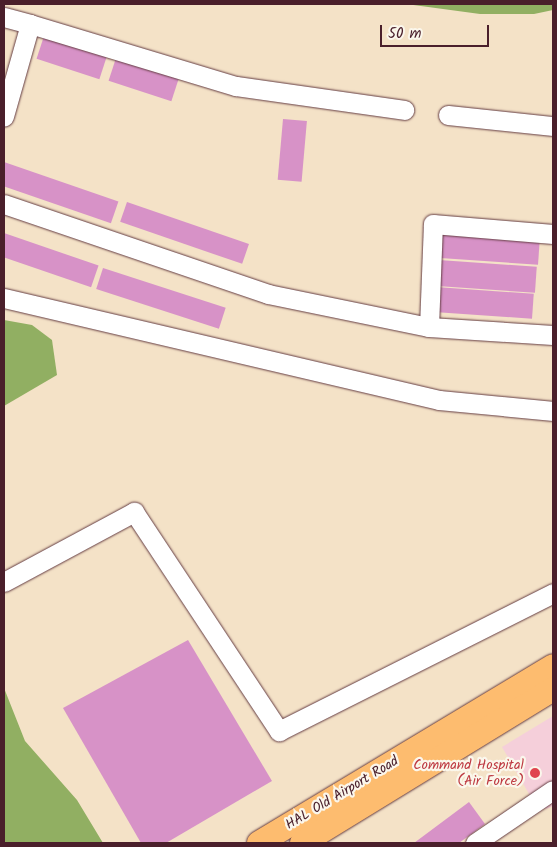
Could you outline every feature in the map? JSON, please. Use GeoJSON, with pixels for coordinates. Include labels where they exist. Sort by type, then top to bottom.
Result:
{"type":"FeatureCollection","features":[{"type":"Feature","properties":{"kind":"main road","name":"HAL Old Airport Road"},"geometry":{"type":"LineString","coordinates":[[259,843],[553,666]]}},
{"type":"Feature","properties":{"kind":"main road","name":"HAL Old Airport Road"},"geometry":{"type":"LineString","coordinates":[[302,843],[553,689]]}},
{"type":"Feature","properties":{"kind":"lane"},"geometry":{"type":"LineString","coordinates":[[4,17],[236,86],[404,110]]}},
{"type":"Feature","properties":{"kind":"lane"},"geometry":{"type":"LineString","coordinates":[[4,116],[30,24]]}},
{"type":"Feature","properties":{"kind":"lane"},"geometry":{"type":"LineString","coordinates":[[448,115],[553,126]]}},
{"type":"Feature","properties":{"kind":"lane"},"geometry":{"type":"LineString","coordinates":[[4,204],[268,294],[429,327],[553,335]]}},
{"type":"Feature","properties":{"kind":"lane"},"geometry":{"type":"LineString","coordinates":[[429,327],[433,224],[553,234]]}},
{"type":"Feature","properties":{"kind":"lane"},"geometry":{"type":"LineString","coordinates":[[4,298],[439,400],[553,411]]}},
{"type":"Feature","properties":{"kind":"lane"},"geometry":{"type":"LineString","coordinates":[[4,582],[134,512],[279,731],[553,593]]}},
{"type":"Feature","properties":{"kind":"lane"},"geometry":{"type":"LineString","coordinates":[[475,843],[553,790]]}},
{"type":"Feature","properties":{"kind":"shaded area","name":"Command Hospital (Air Force)"},"geometry":{"type":"Polygon","coordinates":[[[553,716],[553,806],[546,809],[532,799],[502,747],[553,716]]]}},
{"type":"Feature","properties":{"kind":"green space"},"geometry":{"type":"Polygon","coordinates":[[[406,4],[553,4],[553,10],[534,14],[480,14],[406,4]]]}},
{"type":"Feature","properties":{"kind":"green space"},"geometry":{"type":"Polygon","coordinates":[[[4,320],[32,325],[52,340],[57,375],[4,406],[4,320]]]}},
{"type":"Feature","properties":{"kind":"green space"},"geometry":{"type":"Polygon","coordinates":[[[4,688],[25,741],[77,800],[103,843],[4,843],[4,688]]]}},
{"type":"Feature","properties":{"kind":"building"},"geometry":{"type":"Polygon","coordinates":[[[44,36],[107,56],[99,79],[37,59],[44,36]]]}},
{"type":"Feature","properties":{"kind":"building"},"geometry":{"type":"Polygon","coordinates":[[[116,58],[179,78],[171,101],[109,81],[116,58]]]}},
{"type":"Feature","properties":{"kind":"building"},"geometry":{"type":"Polygon","coordinates":[[[283,119],[307,121],[302,182],[278,180],[283,119]]]}},
{"type":"Feature","properties":{"kind":"building"},"geometry":{"type":"Polygon","coordinates":[[[4,162],[118,201],[111,223],[4,186],[4,162]]]}},
{"type":"Feature","properties":{"kind":"building"},"geometry":{"type":"Polygon","coordinates":[[[127,202],[249,244],[242,264],[120,222],[127,202]]]}},
{"type":"Feature","properties":{"kind":"building"},"geometry":{"type":"Polygon","coordinates":[[[4,233],[99,266],[91,287],[4,257],[4,233]]]}},
{"type":"Feature","properties":{"kind":"building"},"geometry":{"type":"Polygon","coordinates":[[[442,233],[540,240],[538,265],[440,258],[442,233]]]}},
{"type":"Feature","properties":{"kind":"building"},"geometry":{"type":"Polygon","coordinates":[[[439,260],[537,267],[535,293],[437,286],[439,260]]]}},
{"type":"Feature","properties":{"kind":"building"},"geometry":{"type":"Polygon","coordinates":[[[103,268],[226,308],[219,329],[96,289],[103,268]]]}},
{"type":"Feature","properties":{"kind":"building"},"geometry":{"type":"Polygon","coordinates":[[[436,287],[534,294],[532,319],[434,312],[436,287]]]}},
{"type":"Feature","properties":{"kind":"building"},"geometry":{"type":"Polygon","coordinates":[[[188,640],[272,781],[166,843],[141,843],[63,708],[188,640]]]}},
{"type":"Feature","properties":{"kind":"building"},"geometry":{"type":"Polygon","coordinates":[[[469,802],[485,824],[459,843],[414,843],[469,802]]]}},
{"type":"Feature","properties":{"kind":"place","name":"Command Hospital (Air Force)"},"geometry":{"type":"Point","coordinates":[535,773]}}]}
